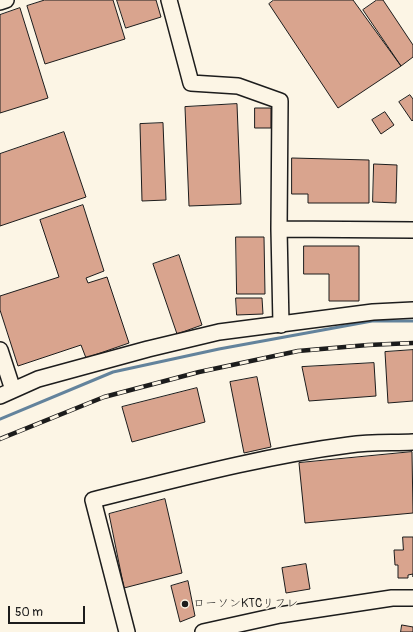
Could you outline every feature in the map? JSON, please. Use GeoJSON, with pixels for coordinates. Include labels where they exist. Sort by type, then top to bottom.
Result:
{"type":"FeatureCollection","features":[{"type":"Feature","properties":{"kind":"street"},"geometry":{"type":"LineString","coordinates":[[0,2],[6,0]]}},
{"type":"Feature","properties":{"kind":"street"},"geometry":{"type":"LineString","coordinates":[[169,0],[191,83],[238,86],[280,101],[279,229],[281,325]]}},
{"type":"Feature","properties":{"kind":"street"},"geometry":{"type":"LineString","coordinates":[[279,229],[413,230]]}},
{"type":"Feature","properties":{"kind":"street"},"geometry":{"type":"LineString","coordinates":[[0,350],[7,393],[38,378],[148,348],[219,332],[373,312],[413,310]]}},
{"type":"Feature","properties":{"kind":"street"},"geometry":{"type":"LineString","coordinates":[[127,632],[93,500],[275,458],[350,445],[413,442]]}},
{"type":"Feature","properties":{"kind":"street"},"geometry":{"type":"LineString","coordinates":[[203,632],[280,615],[392,598],[413,598]]}},
{"type":"Feature","properties":{"kind":"building"},"geometry":{"type":"Polygon","coordinates":[[[45,0],[113,0],[125,39],[45,64],[27,6],[45,0]]]}},
{"type":"Feature","properties":{"kind":"building"},"geometry":{"type":"Polygon","coordinates":[[[117,0],[156,0],[161,17],[126,28],[117,0]]]}},
{"type":"Feature","properties":{"kind":"building"},"geometry":{"type":"Polygon","coordinates":[[[274,0],[353,0],[401,66],[338,108],[269,4],[274,0]]]}},
{"type":"Feature","properties":{"kind":"building"},"geometry":{"type":"Polygon","coordinates":[[[377,0],[383,0],[413,45],[413,57],[401,66],[363,10],[377,0]]]}},
{"type":"Feature","properties":{"kind":"building"},"geometry":{"type":"Polygon","coordinates":[[[20,8],[48,98],[0,113],[0,15],[20,8]]]}},
{"type":"Feature","properties":{"kind":"building"},"geometry":{"type":"Polygon","coordinates":[[[410,95],[413,99],[412,121],[399,102],[410,95]]]}},
{"type":"Feature","properties":{"kind":"building"},"geometry":{"type":"Polygon","coordinates":[[[237,104],[241,204],[189,206],[185,107],[237,104]]]}},
{"type":"Feature","properties":{"kind":"building"},"geometry":{"type":"Polygon","coordinates":[[[255,108],[271,108],[271,128],[255,128],[255,108]]]}},
{"type":"Feature","properties":{"kind":"building"},"geometry":{"type":"Polygon","coordinates":[[[385,112],[394,125],[381,134],[372,120],[385,112]]]}},
{"type":"Feature","properties":{"kind":"building"},"geometry":{"type":"Polygon","coordinates":[[[163,123],[166,200],[142,201],[140,124],[163,123]]]}},
{"type":"Feature","properties":{"kind":"building"},"geometry":{"type":"Polygon","coordinates":[[[64,132],[86,197],[0,226],[0,154],[64,132]]]}},
{"type":"Feature","properties":{"kind":"building"},"geometry":{"type":"Polygon","coordinates":[[[292,158],[369,160],[369,203],[308,203],[308,194],[292,194],[292,158]]]}},
{"type":"Feature","properties":{"kind":"building"},"geometry":{"type":"Polygon","coordinates":[[[374,164],[397,165],[396,203],[373,202],[374,164]]]}},
{"type":"Feature","properties":{"kind":"building"},"geometry":{"type":"Polygon","coordinates":[[[83,205],[104,271],[86,278],[88,283],[107,277],[129,343],[86,358],[81,345],[18,366],[0,310],[0,296],[59,277],[40,220],[83,205]]]}},
{"type":"Feature","properties":{"kind":"building"},"geometry":{"type":"Polygon","coordinates":[[[236,237],[264,237],[265,294],[237,294],[236,237]]]}},
{"type":"Feature","properties":{"kind":"building"},"geometry":{"type":"Polygon","coordinates":[[[304,246],[359,246],[359,301],[329,301],[329,274],[304,274],[304,246]]]}},
{"type":"Feature","properties":{"kind":"building"},"geometry":{"type":"Polygon","coordinates":[[[179,255],[202,325],[177,334],[153,264],[179,255]]]}},
{"type":"Feature","properties":{"kind":"building"},"geometry":{"type":"Polygon","coordinates":[[[236,298],[262,298],[263,314],[237,315],[236,298]]]}},
{"type":"Feature","properties":{"kind":"building"},"geometry":{"type":"Polygon","coordinates":[[[413,350],[413,401],[388,403],[385,352],[413,350]]]}},
{"type":"Feature","properties":{"kind":"building"},"geometry":{"type":"Polygon","coordinates":[[[374,363],[376,396],[309,401],[302,367],[374,363]]]}},
{"type":"Feature","properties":{"kind":"building"},"geometry":{"type":"Polygon","coordinates":[[[257,377],[271,447],[244,453],[230,382],[257,377]]]}},
{"type":"Feature","properties":{"kind":"building"},"geometry":{"type":"Polygon","coordinates":[[[197,388],[205,422],[132,442],[122,407],[197,388]]]}},
{"type":"Feature","properties":{"kind":"building"},"geometry":{"type":"Polygon","coordinates":[[[412,452],[413,513],[305,523],[299,463],[412,452]]]}},
{"type":"Feature","properties":{"kind":"building"},"geometry":{"type":"Polygon","coordinates":[[[165,499],[182,573],[124,588],[109,514],[165,499]]]}},
{"type":"Feature","properties":{"kind":"building"},"geometry":{"type":"Polygon","coordinates":[[[403,537],[413,537],[413,574],[408,575],[408,578],[398,578],[398,565],[395,565],[394,550],[403,550],[403,537]]]}},
{"type":"Feature","properties":{"kind":"building"},"geometry":{"type":"Polygon","coordinates":[[[306,564],[310,589],[286,593],[282,568],[306,564]]]}},
{"type":"Feature","properties":{"kind":"building"},"geometry":{"type":"Polygon","coordinates":[[[188,581],[195,616],[180,622],[171,586],[188,581]]]}},
{"type":"Feature","properties":{"kind":"building"},"geometry":{"type":"Polygon","coordinates":[[[402,625],[413,627],[413,632],[401,632],[402,625]]]}},
{"type":"Feature","properties":{"kind":"waterway"},"geometry":{"type":"LineString","coordinates":[[0,419],[113,372],[219,349],[372,321],[413,321]]}},
{"type":"Feature","properties":{"kind":"railway"},"geometry":{"type":"LineString","coordinates":[[0,439],[104,397],[199,372],[298,351],[413,343]]}},
{"type":"Feature","properties":{"kind":"place","name":"ローソンKTCリフレ"},"geometry":{"type":"Point","coordinates":[185,604]}}]}
